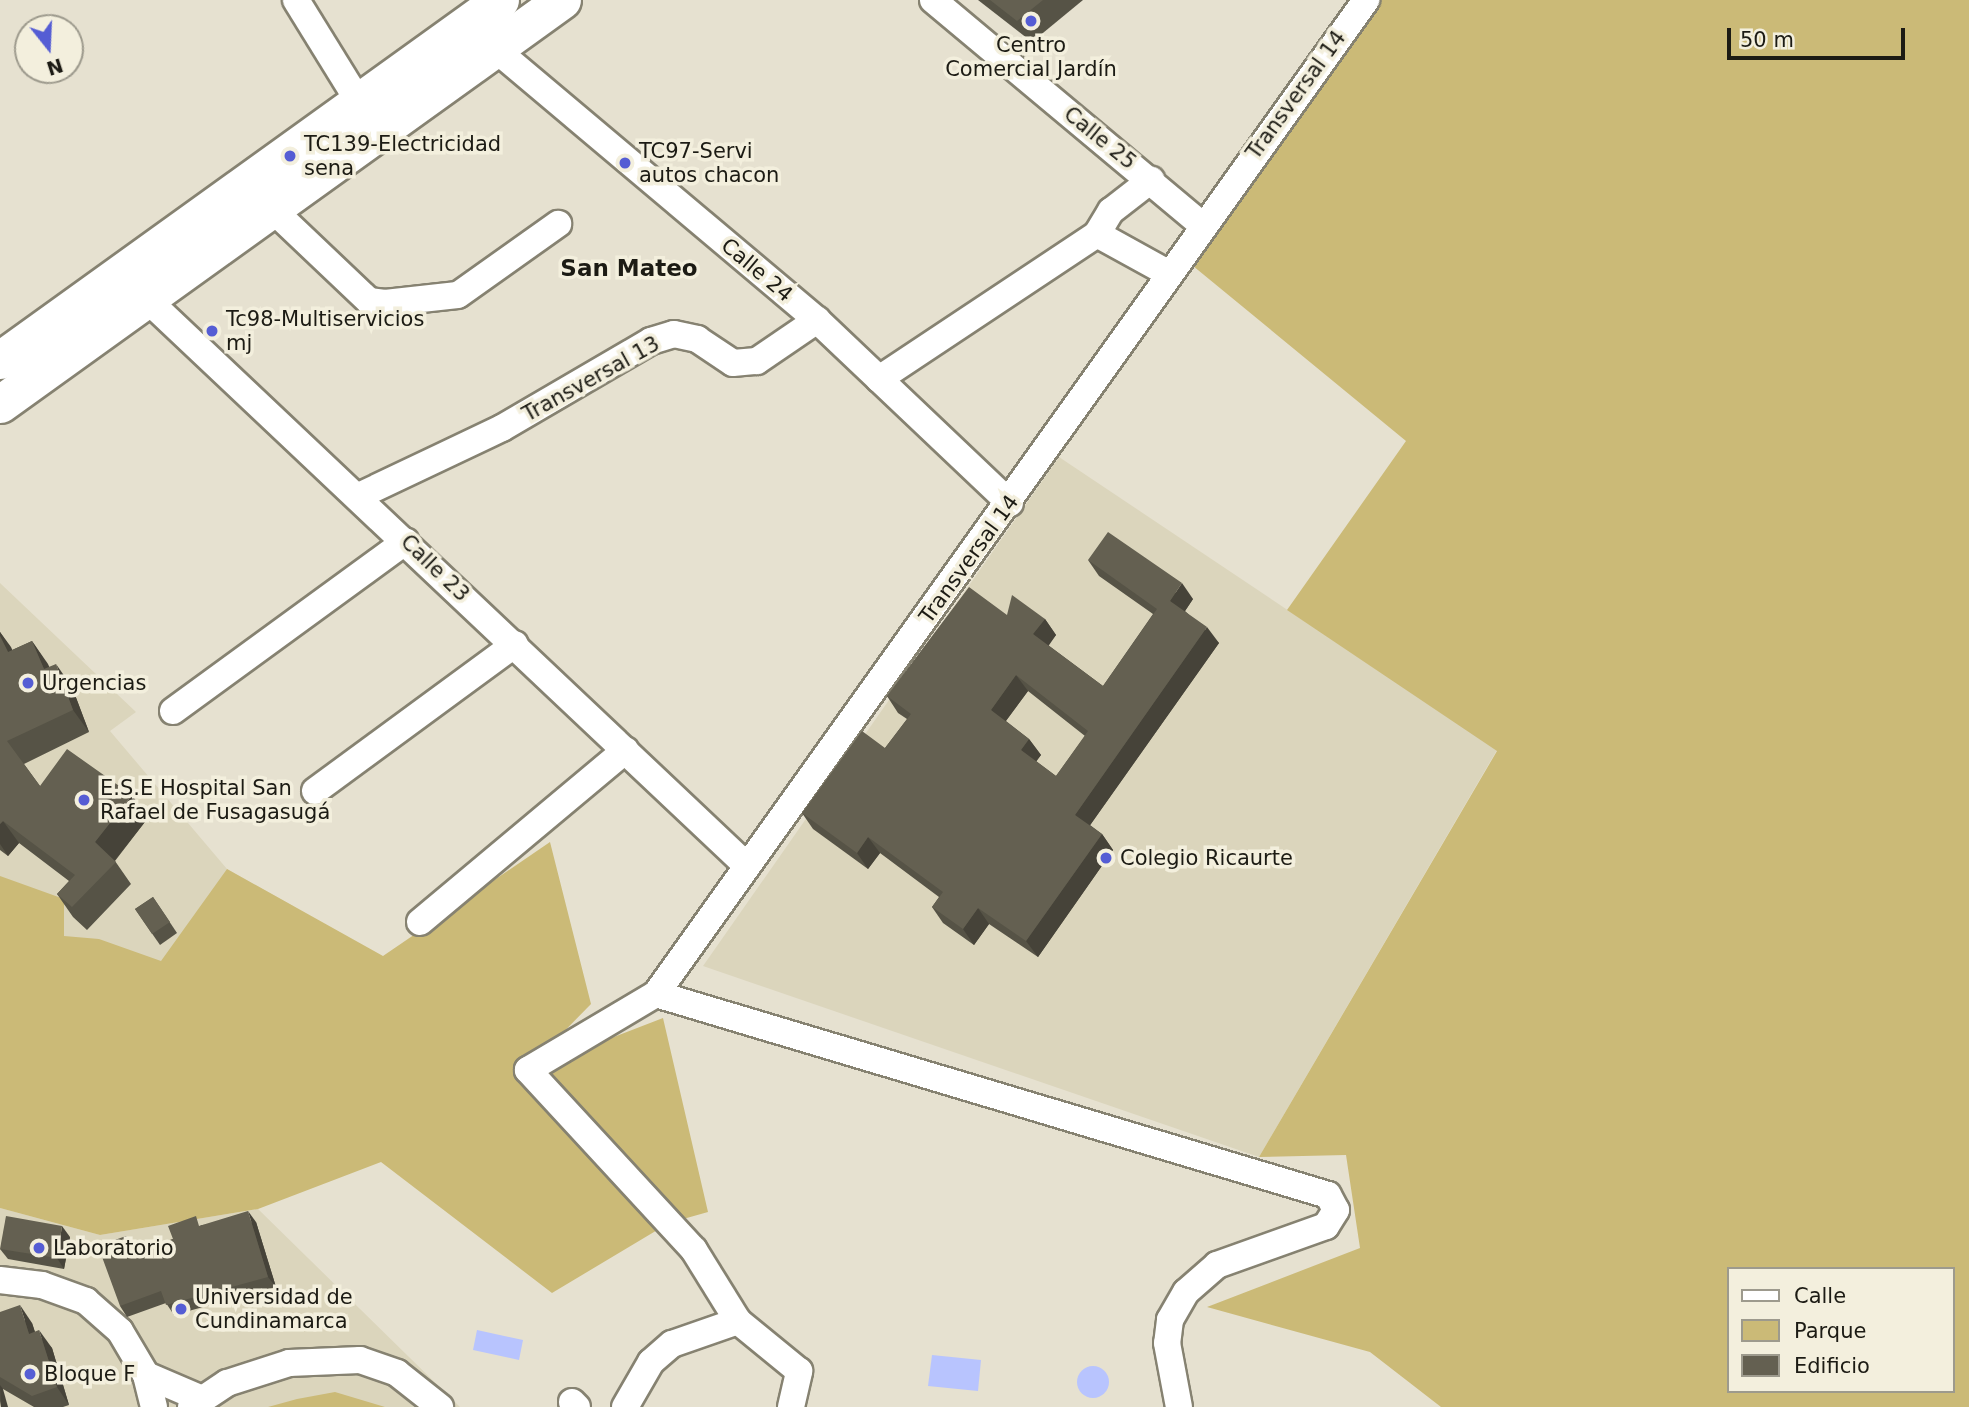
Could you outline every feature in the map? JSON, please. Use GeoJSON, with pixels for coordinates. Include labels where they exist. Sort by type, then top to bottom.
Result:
{"type":"FeatureCollection","features":[{"type":"Feature","properties":{"kind":"main road"},"geometry":{"type":"LineString","coordinates":[[0,360],[500,0]]}},
{"type":"Feature","properties":{"kind":"main road"},"geometry":{"type":"LineString","coordinates":[[0,404],[562,0]]}},
{"type":"Feature","properties":{"kind":"street"},"geometry":{"type":"LineString","coordinates":[[296,0],[378,132]]}},
{"type":"Feature","properties":{"kind":"street","name":"Calle 25"},"geometry":{"type":"LineString","coordinates":[[933,0],[1201,224]]}},
{"type":"Feature","properties":{"kind":"street","name":"Transversal 14"},"geometry":{"type":"LineString","coordinates":[[738,1321],[694,1250],[528,1070],[656,994],[1010,503],[1201,224],[1366,0]]}},
{"type":"Feature","properties":{"kind":"street","name":"Calle 24"},"geometry":{"type":"LineString","coordinates":[[494,48],[817,320],[1010,503]]}},
{"type":"Feature","properties":{"kind":"street"},"geometry":{"type":"LineString","coordinates":[[878,380],[1097,234],[1111,211],[1151,180]]}},
{"type":"Feature","properties":{"kind":"street"},"geometry":{"type":"LineString","coordinates":[[272,209],[369,301],[384,303],[458,295],[558,224]]}},
{"type":"Feature","properties":{"kind":"street"},"geometry":{"type":"LineString","coordinates":[[1097,234],[1168,273]]}},
{"type":"Feature","properties":{"kind":"street","name":"Calle 23"},"geometry":{"type":"LineString","coordinates":[[120,274],[361,495],[747,866]]}},
{"type":"Feature","properties":{"kind":"street","name":"Transversal 13"},"geometry":{"type":"LineString","coordinates":[[361,495],[502,428],[651,341],[674,334],[696,339],[733,363],[757,361],[817,320]]}},
{"type":"Feature","properties":{"kind":"street"},"geometry":{"type":"LineString","coordinates":[[173,711],[406,541]]}},
{"type":"Feature","properties":{"kind":"street"},"geometry":{"type":"LineString","coordinates":[[315,791],[515,644]]}},
{"type":"Feature","properties":{"kind":"street"},"geometry":{"type":"LineString","coordinates":[[420,922],[626,750]]}},
{"type":"Feature","properties":{"kind":"street"},"geometry":{"type":"LineString","coordinates":[[656,994],[1328,1195],[1336,1210],[1326,1226],[1217,1265],[1186,1292],[1170,1320],[1167,1343],[1179,1407]]}},
{"type":"Feature","properties":{"kind":"street"},"geometry":{"type":"LineString","coordinates":[[0,1280],[43,1285],[86,1301],[120,1331],[146,1375],[154,1407]]}},
{"type":"Feature","properties":{"kind":"street"},"geometry":{"type":"LineString","coordinates":[[625,1407],[651,1362],[672,1344],[738,1321],[799,1371],[790,1407]]}},
{"type":"Feature","properties":{"kind":"street"},"geometry":{"type":"LineString","coordinates":[[146,1375],[197,1403],[227,1383],[289,1363],[360,1360],[397,1373],[440,1407]]}},
{"type":"Feature","properties":{"kind":"shaded area","name":"Colegio Ricaurte"},"geometry":{"type":"Polygon","coordinates":[[[1059,457],[1497,750],[1259,1157],[703,966],[1059,457]]]}},
{"type":"Feature","properties":{"kind":"shaded area","name":"E.S.E Hospital San Rafael de Fusagasugá"},"geometry":{"type":"Polygon","coordinates":[[[0,583],[136,712],[110,731],[227,869],[293,906],[0,1047],[0,583]]]}},
{"type":"Feature","properties":{"kind":"shaded area","name":"Universidad de Cundinamarca"},"geometry":{"type":"Polygon","coordinates":[[[0,1208],[100,1235],[258,1209],[460,1407],[0,1407],[0,1208]]]}},
{"type":"Feature","properties":{"kind":"green space"},"geometry":{"type":"Polygon","coordinates":[[[1377,0],[1969,0],[1969,1407],[1441,1407],[1370,1352],[1207,1307],[1360,1248],[1346,1155],[1259,1157],[1497,751],[1287,610],[1406,441],[1187,261],[1377,0]]]}},
{"type":"Feature","properties":{"kind":"green space"},"geometry":{"type":"Polygon","coordinates":[[[550,842],[591,1004],[539,1057],[544,1064],[663,1018],[708,1212],[669,1223],[552,1293],[381,1162],[258,1209],[100,1235],[0,1208],[0,876],[64,899],[64,936],[99,939],[161,961],[227,869],[383,956],[550,842]]]}},
{"type":"Feature","properties":{"kind":"green space"},"geometry":{"type":"Polygon","coordinates":[[[335,1392],[385,1407],[268,1407],[297,1399],[335,1392]]]}},
{"type":"Feature","properties":{"kind":"water"},"geometry":{"type":"Polygon","coordinates":[[[477,1330],[523,1340],[519,1360],[473,1350],[477,1330]]]}},
{"type":"Feature","properties":{"kind":"water"},"geometry":{"type":"Polygon","coordinates":[[[932,1355],[981,1360],[978,1391],[928,1386],[932,1355]]]}},
{"type":"Feature","properties":{"kind":"water"},"geometry":{"type":"Polygon","coordinates":[[[1093,1366],[1104,1371],[1109,1382],[1104,1393],[1093,1398],[1082,1393],[1077,1382],[1082,1371],[1093,1366]]]}},
{"type":"Feature","properties":{"kind":"building"},"geometry":{"type":"Polygon","coordinates":[[[990,0],[1043,0],[1017,21],[990,0]]]}},
{"type":"Feature","properties":{"kind":"building"},"geometry":{"type":"Polygon","coordinates":[[[1108,532],[1182,583],[1170,601],[1207,627],[1075,815],[1102,834],[1026,941],[978,908],[963,929],[932,907],[943,892],[868,837],[857,853],[802,813],[862,731],[885,748],[911,714],[887,696],[969,587],[1007,615],[1012,595],[1045,619],[1033,634],[1103,686],[1157,609],[1088,560],[1108,532]],[[1016,675],[991,710],[1029,739],[1021,750],[1056,776],[1088,731],[1016,675]]]}},
{"type":"Feature","properties":{"kind":"building"},"geometry":{"type":"Polygon","coordinates":[[[0,636],[8,652],[32,641],[44,669],[56,664],[73,710],[7,741],[40,786],[67,749],[132,795],[95,842],[116,862],[72,907],[57,894],[75,875],[3,821],[0,824],[0,636]]]}},
{"type":"Feature","properties":{"kind":"building"},"geometry":{"type":"Polygon","coordinates":[[[153,897],[170,922],[152,934],[135,909],[153,897]]]}},
{"type":"Feature","properties":{"kind":"building"},"geometry":{"type":"Polygon","coordinates":[[[248,1211],[268,1277],[166,1305],[161,1291],[120,1306],[98,1246],[126,1236],[132,1253],[173,1239],[168,1226],[196,1216],[199,1226],[248,1211]]]}},
{"type":"Feature","properties":{"kind":"building"},"geometry":{"type":"Polygon","coordinates":[[[6,1216],[62,1226],[57,1258],[0,1249],[6,1216]]]}},
{"type":"Feature","properties":{"kind":"building","name":"Bloque F"},"geometry":{"type":"Polygon","coordinates":[[[20,1305],[29,1334],[39,1330],[57,1387],[32,1396],[0,1377],[0,1312],[20,1305]]]}},
{"type":"Feature","properties":{"kind":"place","name":"Centro Comercial Jardín"},"geometry":{"type":"Point","coordinates":[1031,21]}},
{"type":"Feature","properties":{"kind":"place","name":"TC139-Electricidad sena"},"geometry":{"type":"Point","coordinates":[290,156]}},
{"type":"Feature","properties":{"kind":"place","name":"TC97-Servi autos chacon"},"geometry":{"type":"Point","coordinates":[625,163]}},
{"type":"Feature","properties":{"kind":"place","name":"Tc98-Multiservicios mj"},"geometry":{"type":"Point","coordinates":[212,331]}},
{"type":"Feature","properties":{"kind":"place","name":"Urgencias"},"geometry":{"type":"Point","coordinates":[28,683]}},
{"type":"Feature","properties":{"kind":"place","name":"E.S.E Hospital San Rafael de Fusagasugá"},"geometry":{"type":"Point","coordinates":[84,800]}},
{"type":"Feature","properties":{"kind":"place","name":"Colegio Ricaurte"},"geometry":{"type":"Point","coordinates":[1106,858]}},
{"type":"Feature","properties":{"kind":"place","name":"Laboratorio"},"geometry":{"type":"Point","coordinates":[39,1248]}},
{"type":"Feature","properties":{"kind":"place","name":"Universidad de Cundinamarca"},"geometry":{"type":"Point","coordinates":[181,1309]}},
{"type":"Feature","properties":{"kind":"place","name":"Bloque F"},"geometry":{"type":"Point","coordinates":[30,1374]}},
{"type":"Feature","properties":{"kind":"district","name":"San Mateo"},"geometry":{"type":"Point","coordinates":[629,268]}}]}
